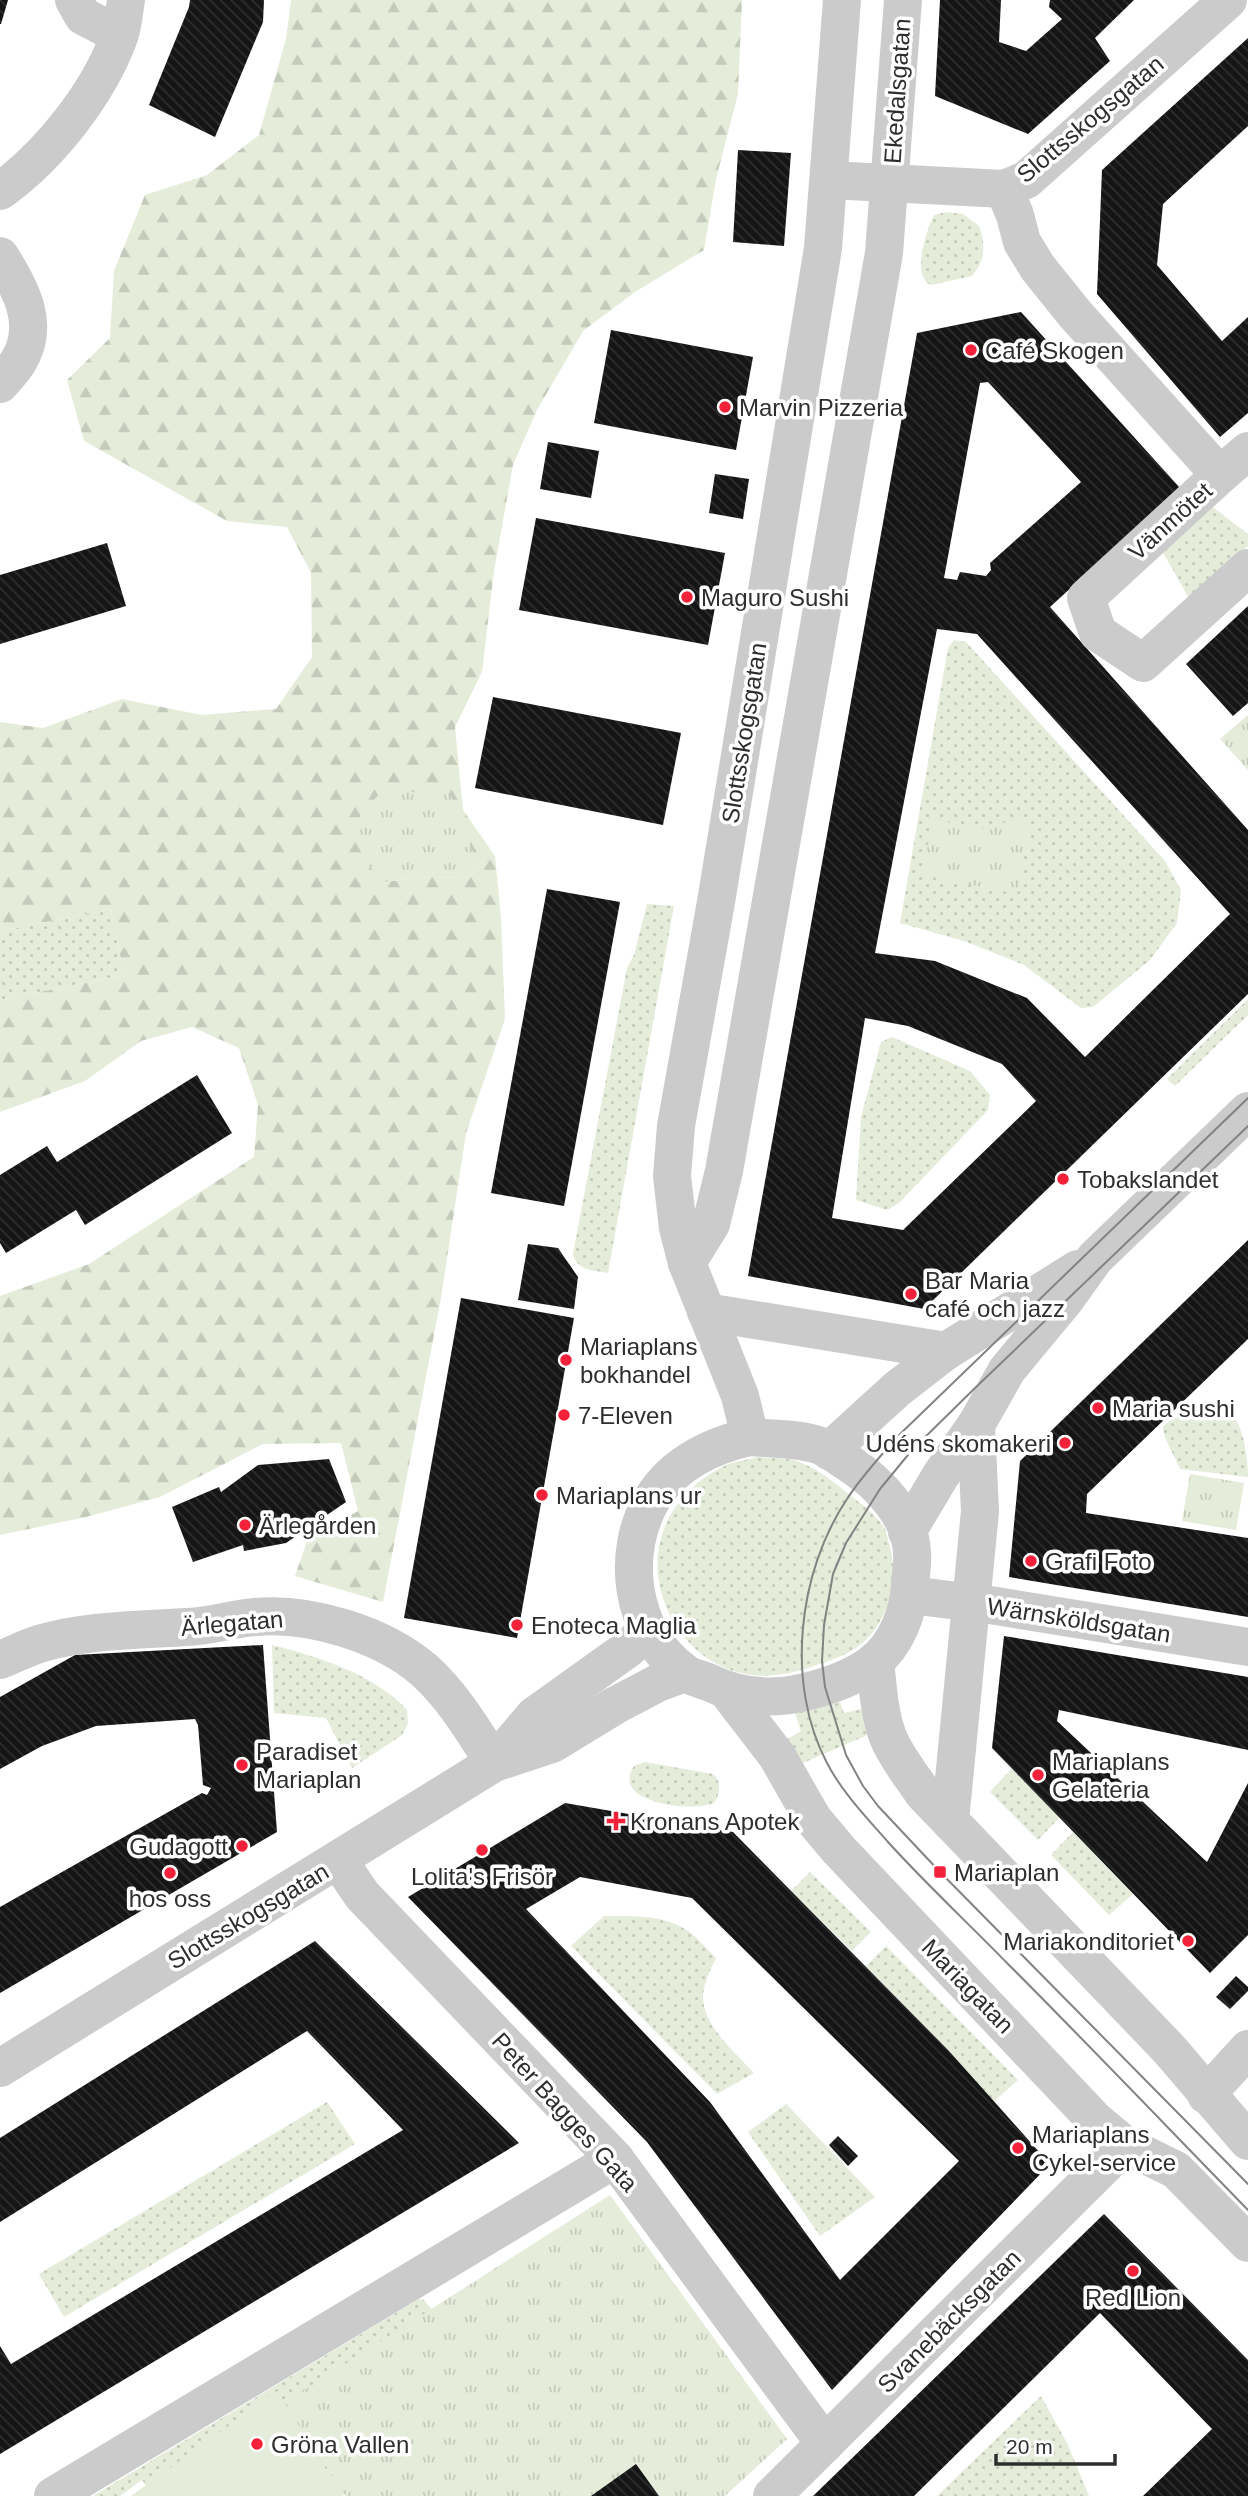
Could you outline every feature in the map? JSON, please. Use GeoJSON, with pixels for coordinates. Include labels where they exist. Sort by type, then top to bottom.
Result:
{"type":"FeatureCollection","features":[{"type":"Feature","properties":{"kind":"street"},"geometry":{"type":"LineString","coordinates":[[0,191],[22,176],[60,134],[88,96],[107,63],[123,18],[83,16],[74,0]]}},
{"type":"Feature","properties":{"kind":"street"},"geometry":{"type":"LineString","coordinates":[[829,180],[842,0]]}},
{"type":"Feature","properties":{"kind":"street","name":"Ekedalsgatan"},"geometry":{"type":"LineString","coordinates":[[891,182],[903,0]]}},
{"type":"Feature","properties":{"kind":"street","name":"Slottsskogsgatan"},"geometry":{"type":"LineString","coordinates":[[750,1437],[740,1396],[687,1263],[678,1228],[672,1176],[676,1126],[799,404],[823,247],[829,180],[1004,189],[1026,180],[1228,0]]}},
{"type":"Feature","properties":{"kind":"street"},"geometry":{"type":"LineString","coordinates":[[687,1263],[711,1224],[724,1171],[882,267],[891,182]]}},
{"type":"Feature","properties":{"kind":"street","name":"Vänmötet"},"geometry":{"type":"LineString","coordinates":[[1004,189],[1016,215],[1022,242],[1038,268],[1083,323],[1234,463],[1086,598],[1098,632],[1143,663],[1248,568]]}},
{"type":"Feature","properties":{"kind":"street"},"geometry":{"type":"LineString","coordinates":[[0,256],[19,286],[29,317],[28,339],[18,362],[0,384]]}},
{"type":"Feature","properties":{"kind":"street"},"geometry":{"type":"LineString","coordinates":[[907,1532],[941,1475],[976,1425],[1007,1370],[1065,1300],[1095,1258],[1248,1111]]}},
{"type":"Feature","properties":{"kind":"street"},"geometry":{"type":"LineString","coordinates":[[829,1451],[897,1389],[946,1351],[1095,1258]]}},
{"type":"Feature","properties":{"kind":"street"},"geometry":{"type":"LineString","coordinates":[[706,1312],[946,1351]]}},
{"type":"Feature","properties":{"kind":"street"},"geometry":{"type":"LineString","coordinates":[[950,1821],[980,1511],[976,1425]]}},
{"type":"Feature","properties":{"kind":"street"},"geometry":{"type":"LineString","coordinates":[[750,1437],[792,1440],[829,1451],[865,1475],[880,1489],[898,1510],[907,1532],[912,1550],[910,1595],[903,1619],[891,1643],[875,1661],[851,1678],[788,1695],[761,1696],[727,1691],[685,1674],[659,1648],[646,1630],[634,1584],[634,1554],[640,1526],[654,1496],[675,1472],[704,1451],[729,1442],[750,1437]]}},
{"type":"Feature","properties":{"kind":"street","name":"Wärnsköldsgatan"},"geometry":{"type":"LineString","coordinates":[[910,1595],[1248,1647]]}},
{"type":"Feature","properties":{"kind":"street","name":"Ärlegatan"},"geometry":{"type":"LineString","coordinates":[[0,1660],[38,1644],[65,1638],[110,1632],[207,1626],[255,1617],[306,1618],[364,1636],[408,1658],[439,1685],[464,1716],[494,1763]]}},
{"type":"Feature","properties":{"kind":"street","name":"Slottsskogsgatan"},"geometry":{"type":"LineString","coordinates":[[494,1763],[534,1716],[629,1648],[646,1630]]}},
{"type":"Feature","properties":{"kind":"street"},"geometry":{"type":"LineString","coordinates":[[875,1661],[880,1707],[888,1738],[923,1793],[1168,2048],[1248,2141]]}},
{"type":"Feature","properties":{"kind":"street","name":"Slottsskogsgatan"},"geometry":{"type":"LineString","coordinates":[[0,2068],[494,1763],[552,1744],[647,1688],[685,1674]]}},
{"type":"Feature","properties":{"kind":"street","name":"Mariagatan"},"geometry":{"type":"LineString","coordinates":[[727,1691],[777,1756],[813,1819],[839,1850],[1095,2120],[1125,2145],[1176,2170],[1248,2243]]}},
{"type":"Feature","properties":{"kind":"street","name":"Peter Bagges Gata"},"geometry":{"type":"LineString","coordinates":[[339,1861],[362,1895],[615,2159],[825,2444]]}},
{"type":"Feature","properties":{"kind":"street"},"geometry":{"type":"LineString","coordinates":[[1206,2095],[1248,2049]]}},
{"type":"Feature","properties":{"kind":"street","name":"Svanebäcksgatan"},"geometry":{"type":"LineString","coordinates":[[772,2496],[1125,2145]]}},
{"type":"Feature","properties":{"kind":"street"},"geometry":{"type":"LineString","coordinates":[[53,2496],[615,2159]]}},
{"type":"Feature","properties":{"kind":"green space"},"geometry":{"type":"Polygon","coordinates":[[[291,0],[742,0],[738,94],[716,179],[704,250],[635,292],[583,331],[537,410],[513,465],[494,571],[482,672],[455,727],[463,810],[495,856],[501,918],[505,1019],[466,1133],[441,1298],[383,1602],[295,1576],[307,1541],[358,1511],[341,1443],[263,1444],[160,1497],[86,1517],[0,1535],[0,1296],[89,1264],[254,1157],[258,1105],[239,1048],[192,1027],[141,1041],[85,1081],[0,1112],[0,1000],[124,975],[111,909],[0,931],[0,722],[43,728],[122,699],[202,715],[276,709],[312,657],[311,573],[287,527],[227,521],[84,441],[67,380],[110,338],[114,271],[145,195],[207,175],[259,135],[286,39],[291,0]],[[477,865],[385,882],[425,877],[469,878],[477,865]]]}},
{"type":"Feature","properties":{"kind":"green space"},"geometry":{"type":"Polygon","coordinates":[[[946,212],[963,214],[979,226],[983,240],[982,259],[972,276],[931,285],[922,273],[922,253],[934,215],[946,212]]]}},
{"type":"Feature","properties":{"kind":"green space"},"geometry":{"type":"Polygon","coordinates":[[[1210,505],[1248,534],[1248,546],[1190,600],[1161,549],[1210,505]]]}},
{"type":"Feature","properties":{"kind":"green space"},"geometry":{"type":"Polygon","coordinates":[[[954,640],[966,642],[1165,861],[1181,890],[1177,923],[1150,960],[1093,1007],[1081,1008],[1024,965],[964,941],[900,923],[948,648],[954,640]]]}},
{"type":"Feature","properties":{"kind":"green space"},"geometry":{"type":"Polygon","coordinates":[[[1248,715],[1248,770],[1220,739],[1248,715]]]}},
{"type":"Feature","properties":{"kind":"green space"},"geometry":{"type":"Polygon","coordinates":[[[383,790],[450,795],[460,812],[477,865],[469,878],[425,877],[385,882],[361,858],[360,815],[383,790]]]}},
{"type":"Feature","properties":{"kind":"green space"},"geometry":{"type":"Polygon","coordinates":[[[1021,818],[1030,827],[1017,894],[922,875],[933,819],[982,829],[1021,818]]]}},
{"type":"Feature","properties":{"kind":"green space"},"geometry":{"type":"Polygon","coordinates":[[[647,904],[674,906],[608,1273],[582,1267],[573,1254],[627,968],[634,955],[647,904]]]}},
{"type":"Feature","properties":{"kind":"green space"},"geometry":{"type":"Polygon","coordinates":[[[111,909],[124,975],[0,1000],[0,931],[111,909]]]}},
{"type":"Feature","properties":{"kind":"green space"},"geometry":{"type":"Polygon","coordinates":[[[1248,999],[1248,1015],[1175,1086],[1167,1079],[1248,999]]]}},
{"type":"Feature","properties":{"kind":"green space"},"geometry":{"type":"Polygon","coordinates":[[[892,1037],[970,1071],[990,1095],[988,1110],[899,1203],[887,1210],[856,1200],[861,1117],[881,1042],[892,1037]]]}},
{"type":"Feature","properties":{"kind":"green space"},"geometry":{"type":"Polygon","coordinates":[[[1227,1410],[1241,1431],[1248,1477],[1180,1469],[1167,1441],[1163,1427],[1174,1418],[1227,1410]]]}},
{"type":"Feature","properties":{"kind":"green space"},"geometry":{"type":"Polygon","coordinates":[[[758,1457],[790,1459],[804,1464],[826,1477],[866,1508],[884,1527],[893,1568],[893,1586],[888,1604],[879,1623],[866,1640],[833,1659],[769,1676],[741,1673],[717,1664],[696,1649],[679,1630],[666,1607],[659,1582],[658,1557],[663,1532],[680,1501],[702,1480],[722,1467],[758,1457]]]}},
{"type":"Feature","properties":{"kind":"green space"},"geometry":{"type":"Polygon","coordinates":[[[1190,1474],[1244,1483],[1236,1530],[1182,1521],[1190,1474]]]}},
{"type":"Feature","properties":{"kind":"green space"},"geometry":{"type":"Polygon","coordinates":[[[272,1645],[345,1668],[379,1687],[407,1710],[408,1723],[402,1735],[352,1768],[326,1718],[274,1713],[272,1645]]]}},
{"type":"Feature","properties":{"kind":"green space"},"geometry":{"type":"Polygon","coordinates":[[[840,1702],[844,1713],[866,1708],[872,1733],[796,1766],[785,1740],[801,1731],[795,1713],[840,1702]]]}},
{"type":"Feature","properties":{"kind":"green space"},"geometry":{"type":"Polygon","coordinates":[[[645,1762],[713,1774],[719,1787],[715,1802],[676,1806],[644,1797],[634,1790],[629,1779],[634,1766],[645,1762]]]}},
{"type":"Feature","properties":{"kind":"green space"},"geometry":{"type":"Polygon","coordinates":[[[1012,1768],[1060,1817],[1038,1840],[990,1792],[1012,1768]]]}},
{"type":"Feature","properties":{"kind":"green space"},"geometry":{"type":"Polygon","coordinates":[[[1073,1832],[1133,1894],[1109,1915],[1051,1855],[1073,1832]]]}},
{"type":"Feature","properties":{"kind":"green space"},"geometry":{"type":"Polygon","coordinates":[[[810,1872],[871,1932],[852,1951],[791,1891],[810,1872]]]}},
{"type":"Feature","properties":{"kind":"green space"},"geometry":{"type":"Polygon","coordinates":[[[604,1916],[650,1918],[683,1927],[716,1958],[704,1990],[705,2011],[723,2040],[754,2073],[717,2094],[571,1946],[604,1916]]]}},
{"type":"Feature","properties":{"kind":"green space"},"geometry":{"type":"Polygon","coordinates":[[[886,1946],[1018,2080],[993,2102],[949,2051],[866,1966],[886,1946]]]}},
{"type":"Feature","properties":{"kind":"green space"},"geometry":{"type":"Polygon","coordinates":[[[327,2102],[355,2144],[64,2317],[39,2274],[327,2102]]]}},
{"type":"Feature","properties":{"kind":"green space"},"geometry":{"type":"Polygon","coordinates":[[[786,2104],[875,2197],[820,2236],[748,2132],[786,2104]]]}},
{"type":"Feature","properties":{"kind":"green space"},"geometry":{"type":"Polygon","coordinates":[[[610,2195],[787,2439],[725,2496],[346,2496],[284,2403],[610,2195]]]}},
{"type":"Feature","properties":{"kind":"green space"},"geometry":{"type":"Polygon","coordinates":[[[419,2299],[424,2300],[451,2334],[378,2496],[150,2491],[142,2480],[120,2496],[93,2496],[419,2299]]]}},
{"type":"Feature","properties":{"kind":"green space","name":"Gröna Vallen"},"geometry":{"type":"Polygon","coordinates":[[[277,2391],[343,2496],[131,2496],[277,2391]]]}},
{"type":"Feature","properties":{"kind":"green space"},"geometry":{"type":"Polygon","coordinates":[[[1041,2396],[1067,2443],[1089,2496],[937,2496],[1041,2396]]]}},
{"type":"Feature","properties":{"kind":"building"},"geometry":{"type":"Polygon","coordinates":[[[0,0],[8,0],[1,24],[0,24],[0,0]]]}},
{"type":"Feature","properties":{"kind":"building"},"geometry":{"type":"Polygon","coordinates":[[[190,0],[264,0],[263,22],[215,137],[149,105],[190,0]]]}},
{"type":"Feature","properties":{"kind":"building"},"geometry":{"type":"Polygon","coordinates":[[[940,0],[1001,0],[999,42],[1026,51],[1062,19],[1049,7],[1050,0],[1134,0],[1095,38],[1110,61],[1028,134],[935,96],[940,0]]]}},
{"type":"Feature","properties":{"kind":"building"},"geometry":{"type":"Polygon","coordinates":[[[1248,38],[1248,126],[1163,204],[1157,265],[1222,341],[1248,317],[1248,413],[1220,437],[1097,294],[1102,170],[1248,38]]]}},
{"type":"Feature","properties":{"kind":"building"},"geometry":{"type":"Polygon","coordinates":[[[738,150],[791,153],[784,246],[733,242],[738,150]]]}},
{"type":"Feature","properties":{"kind":"building"},"geometry":{"type":"Polygon","coordinates":[[[1021,312],[1180,488],[1050,607],[1248,830],[1248,994],[924,1309],[748,1276],[917,333],[1021,312]],[[988,382],[980,383],[944,578],[957,580],[960,572],[986,576],[991,570],[990,563],[1081,482],[988,382]],[[937,629],[875,953],[935,961],[1027,998],[1085,1057],[1230,914],[977,634],[937,629]],[[865,1018],[832,1218],[903,1230],[1036,1101],[1002,1064],[908,1026],[865,1018]]]}},
{"type":"Feature","properties":{"kind":"building"},"geometry":{"type":"Polygon","coordinates":[[[611,330],[753,357],[736,450],[594,423],[611,330]]]}},
{"type":"Feature","properties":{"kind":"building"},"geometry":{"type":"Polygon","coordinates":[[[548,442],[599,451],[591,498],[540,489],[548,442]]]}},
{"type":"Feature","properties":{"kind":"building"},"geometry":{"type":"Polygon","coordinates":[[[715,474],[749,479],[743,519],[709,513],[715,474]]]}},
{"type":"Feature","properties":{"kind":"building"},"geometry":{"type":"Polygon","coordinates":[[[536,518],[725,553],[708,645],[519,610],[536,518]]]}},
{"type":"Feature","properties":{"kind":"building"},"geometry":{"type":"Polygon","coordinates":[[[107,543],[126,606],[0,644],[0,575],[107,543]]]}},
{"type":"Feature","properties":{"kind":"building"},"geometry":{"type":"Polygon","coordinates":[[[1248,606],[1248,703],[1233,716],[1186,664],[1248,606]]]}},
{"type":"Feature","properties":{"kind":"building"},"geometry":{"type":"Polygon","coordinates":[[[493,697],[681,733],[663,825],[475,788],[493,697]]]}},
{"type":"Feature","properties":{"kind":"building"},"geometry":{"type":"Polygon","coordinates":[[[547,889],[620,902],[564,1206],[491,1193],[547,889]]]}},
{"type":"Feature","properties":{"kind":"building"},"geometry":{"type":"Polygon","coordinates":[[[197,1075],[232,1133],[85,1225],[76,1210],[6,1253],[0,1243],[0,1175],[47,1146],[57,1162],[197,1075]]]}},
{"type":"Feature","properties":{"kind":"building"},"geometry":{"type":"Polygon","coordinates":[[[1248,1240],[1248,1339],[1087,1494],[1086,1513],[1248,1538],[1248,1617],[1009,1577],[1020,1461],[1248,1240]]]}},
{"type":"Feature","properties":{"kind":"building"},"geometry":{"type":"Polygon","coordinates":[[[528,1244],[558,1248],[578,1277],[574,1309],[518,1300],[528,1244]]]}},
{"type":"Feature","properties":{"kind":"building"},"geometry":{"type":"Polygon","coordinates":[[[461,1298],[574,1318],[517,1638],[404,1618],[461,1298]]]}},
{"type":"Feature","properties":{"kind":"building","name":"Ärlegården"},"geometry":{"type":"Polygon","coordinates":[[[329,1459],[346,1502],[286,1543],[244,1551],[243,1545],[193,1562],[172,1507],[219,1487],[221,1492],[258,1465],[329,1459]]]}},
{"type":"Feature","properties":{"kind":"building"},"geometry":{"type":"Polygon","coordinates":[[[1004,1636],[1248,1677],[1248,1750],[1059,1710],[1057,1721],[1207,1862],[1248,1783],[1248,1935],[1210,1973],[992,1748],[1004,1636]]]}},
{"type":"Feature","properties":{"kind":"building"},"geometry":{"type":"Polygon","coordinates":[[[263,1645],[277,1832],[0,1993],[0,1907],[202,1793],[207,1795],[211,1788],[203,1785],[198,1725],[195,1719],[96,1726],[42,1746],[0,1769],[0,1697],[75,1655],[263,1645]]]}},
{"type":"Feature","properties":{"kind":"building"},"geometry":{"type":"Polygon","coordinates":[[[565,1803],[733,1832],[949,2051],[1050,2164],[832,2390],[647,2142],[408,1897],[565,1803]],[[580,1877],[526,1909],[710,2102],[840,2280],[959,2161],[692,1898],[580,1877]]]}},
{"type":"Feature","properties":{"kind":"building"},"geometry":{"type":"Polygon","coordinates":[[[315,1941],[519,2143],[0,2454],[0,2346],[11,2364],[403,2130],[307,2031],[0,2222],[0,2138],[315,1941]]]}},
{"type":"Feature","properties":{"kind":"building"},"geometry":{"type":"Polygon","coordinates":[[[1236,1976],[1248,1987],[1248,1991],[1230,2009],[1216,1997],[1236,1976]]]}},
{"type":"Feature","properties":{"kind":"building"},"geometry":{"type":"Polygon","coordinates":[[[838,2136],[858,2156],[848,2166],[829,2145],[838,2136]]]}},
{"type":"Feature","properties":{"kind":"building"},"geometry":{"type":"Polygon","coordinates":[[[1104,2214],[1248,2360],[1248,2496],[1143,2496],[1212,2429],[1100,2313],[914,2496],[813,2496],[1104,2214]]]}},
{"type":"Feature","properties":{"kind":"building"},"geometry":{"type":"Polygon","coordinates":[[[636,2464],[659,2496],[591,2496],[636,2464]]]}},
{"type":"Feature","properties":{"kind":"tram line"},"geometry":{"type":"LineString","coordinates":[[1248,1098],[897,1437],[864,1475],[830,1528],[817,1560],[808,1594],[802,1664],[806,1699],[814,1732],[833,1774],[855,1804],[917,1873],[1248,2210]]}},
{"type":"Feature","properties":{"kind":"tram line"},"geometry":{"type":"LineString","coordinates":[[1248,1126],[912,1450],[880,1489],[846,1543],[833,1574],[824,1625],[822,1661],[825,1687],[846,1755],[878,1806],[1248,2184]]}},
{"type":"Feature","properties":{"kind":"place","name":"Café Skogen"},"geometry":{"type":"Point","coordinates":[971,350]}},
{"type":"Feature","properties":{"kind":"place","name":"Marvin Pizzeria"},"geometry":{"type":"Point","coordinates":[725,407]}},
{"type":"Feature","properties":{"kind":"place","name":"Maguro Sushi"},"geometry":{"type":"Point","coordinates":[687,597]}},
{"type":"Feature","properties":{"kind":"place","name":"Tobakslandet"},"geometry":{"type":"Point","coordinates":[1063,1179]}},
{"type":"Feature","properties":{"kind":"place","name":"Bar Maria café och jazz"},"geometry":{"type":"Point","coordinates":[911,1294]}},
{"type":"Feature","properties":{"kind":"place","name":"Mariaplans bokhandel"},"geometry":{"type":"Point","coordinates":[566,1360]}},
{"type":"Feature","properties":{"kind":"place","name":"Maria sushi"},"geometry":{"type":"Point","coordinates":[1098,1408]}},
{"type":"Feature","properties":{"kind":"place","name":"7-Eleven"},"geometry":{"type":"Point","coordinates":[564,1415]}},
{"type":"Feature","properties":{"kind":"place","name":"Udéns skomakeri"},"geometry":{"type":"Point","coordinates":[1065,1443]}},
{"type":"Feature","properties":{"kind":"place","name":"Mariaplans ur"},"geometry":{"type":"Point","coordinates":[542,1495]}},
{"type":"Feature","properties":{"kind":"place","name":"Ärlegården"},"geometry":{"type":"Point","coordinates":[245,1525]}},
{"type":"Feature","properties":{"kind":"place","name":"Grafi Foto"},"geometry":{"type":"Point","coordinates":[1031,1561]}},
{"type":"Feature","properties":{"kind":"place","name":"Enoteca Maglia"},"geometry":{"type":"Point","coordinates":[517,1625]}},
{"type":"Feature","properties":{"kind":"place","name":"Paradiset Mariaplan"},"geometry":{"type":"Point","coordinates":[242,1765]}},
{"type":"Feature","properties":{"kind":"place","name":"Mariaplans Gelateria"},"geometry":{"type":"Point","coordinates":[1038,1775]}},
{"type":"Feature","properties":{"kind":"place","name":"Kronans Apotek"},"geometry":{"type":"Point","coordinates":[616,1821]}},
{"type":"Feature","properties":{"kind":"place","name":"Gudagott"},"geometry":{"type":"Point","coordinates":[242,1846]}},
{"type":"Feature","properties":{"kind":"place","name":"Lolita's Frisör"},"geometry":{"type":"Point","coordinates":[482,1850]}},
{"type":"Feature","properties":{"kind":"place","name":"Mariaplan"},"geometry":{"type":"Point","coordinates":[940,1872]}},
{"type":"Feature","properties":{"kind":"place","name":"hos oss"},"geometry":{"type":"Point","coordinates":[170,1873]}},
{"type":"Feature","properties":{"kind":"place","name":"Mariakonditoriet"},"geometry":{"type":"Point","coordinates":[1188,1941]}},
{"type":"Feature","properties":{"kind":"place","name":"Mariaplans Cykel-service"},"geometry":{"type":"Point","coordinates":[1018,2148]}},
{"type":"Feature","properties":{"kind":"place","name":"Red Lion"},"geometry":{"type":"Point","coordinates":[1133,2271]}},
{"type":"Feature","properties":{"kind":"place","name":"Gröna Vallen"},"geometry":{"type":"Point","coordinates":[257,2444]}}]}
